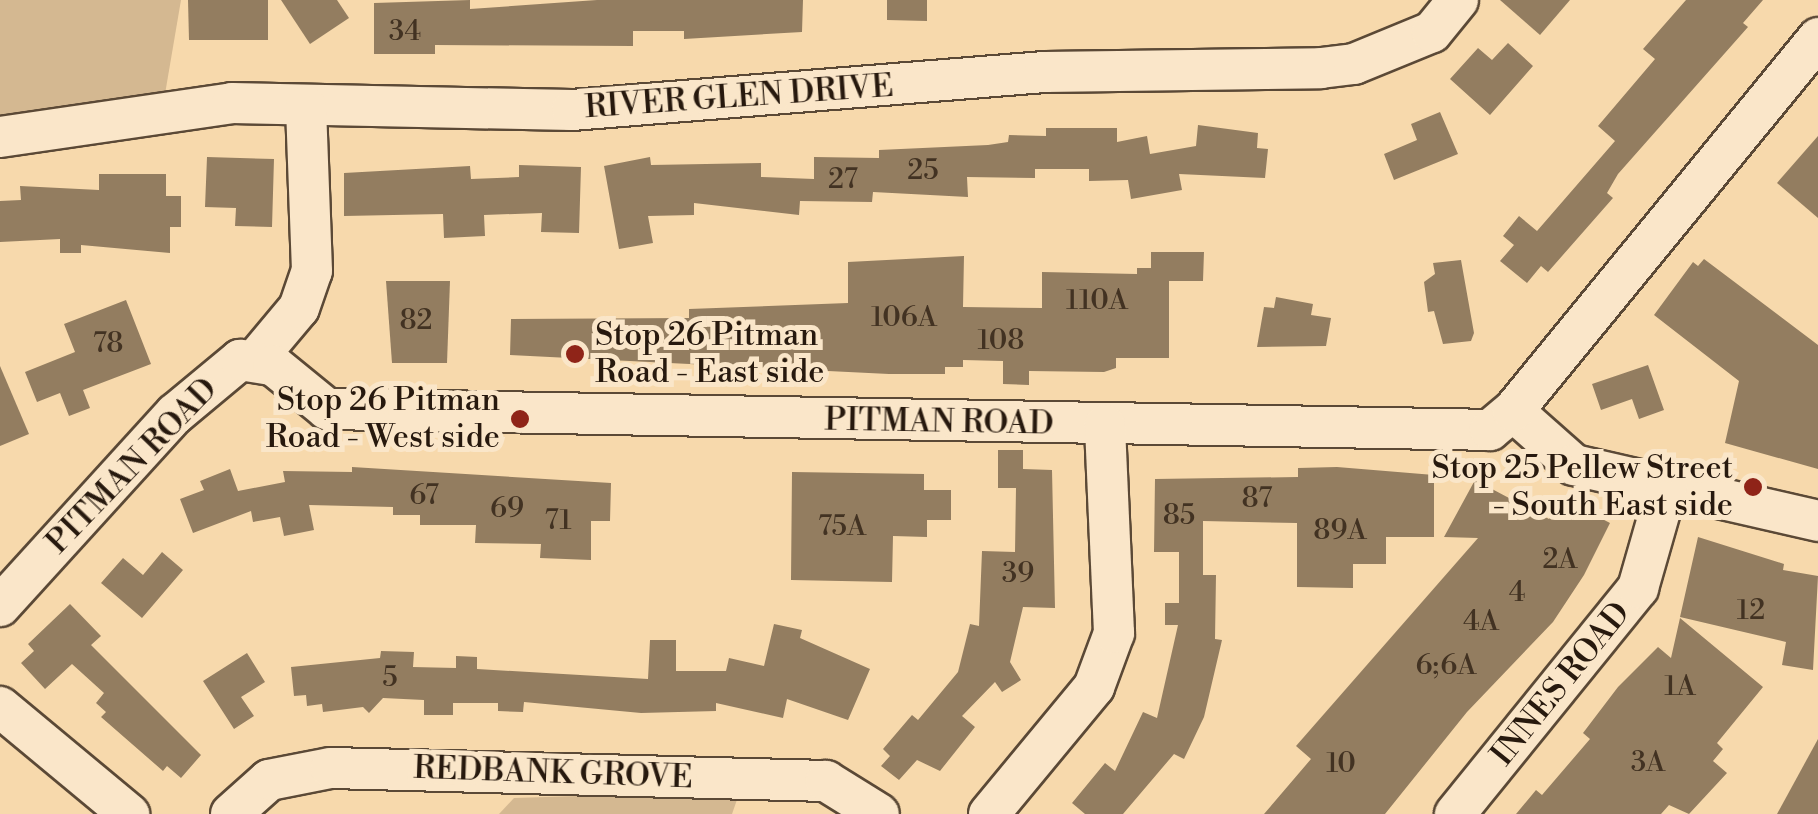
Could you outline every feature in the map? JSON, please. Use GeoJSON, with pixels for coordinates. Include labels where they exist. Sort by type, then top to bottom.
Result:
{"type":"FeatureCollection","features":[{"type":"Feature","properties":{"kind":"street","name":"RIVER GLEN DRIVE"},"geometry":{"type":"LineString","coordinates":[[0,138],[182,108],[572,110],[1045,72],[1321,68],[1354,64],[1432,32],[1458,0]]}},
{"type":"Feature","properties":{"kind":"street","name":"PITMAN ROAD"},"geometry":{"type":"LineString","coordinates":[[0,606],[175,414],[229,366],[257,358],[328,410],[1470,434],[1490,430],[1513,411],[1811,61]]}},
{"type":"Feature","properties":{"kind":"street"},"geometry":{"type":"LineString","coordinates":[[257,358],[298,308],[312,272],[306,106]]}},
{"type":"Feature","properties":{"kind":"street"},"geometry":{"type":"LineString","coordinates":[[1513,411],[1574,465],[1818,522]]}},
{"type":"Feature","properties":{"kind":"street"},"geometry":{"type":"LineString","coordinates":[[989,814],[1094,688],[1114,633],[1105,425]]}},
{"type":"Feature","properties":{"kind":"street","name":"INNES ROAD"},"geometry":{"type":"LineString","coordinates":[[1455,814],[1638,588],[1667,488]]}},
{"type":"Feature","properties":{"kind":"street"},"geometry":{"type":"LineString","coordinates":[[0,707],[130,814]]}},
{"type":"Feature","properties":{"kind":"street","name":"REDBANK GROVE"},"geometry":{"type":"LineString","coordinates":[[231,814],[270,780],[330,768],[826,781],[879,814]]}},
{"type":"Feature","properties":{"kind":"shaded area"},"geometry":{"type":"Polygon","coordinates":[[[0,0],[181,0],[165,94],[0,120],[0,0]]]}},
{"type":"Feature","properties":{"kind":"shaded area"},"geometry":{"type":"Polygon","coordinates":[[[740,791],[732,814],[499,814],[514,798],[740,791]]]}},
{"type":"Feature","properties":{"kind":"building"},"geometry":{"type":"Polygon","coordinates":[[[188,0],[268,0],[268,40],[189,40],[188,0]]]}},
{"type":"Feature","properties":{"kind":"building"},"geometry":{"type":"Polygon","coordinates":[[[281,0],[337,0],[349,18],[310,44],[281,0]]]}},
{"type":"Feature","properties":{"kind":"building"},"geometry":{"type":"Polygon","coordinates":[[[470,0],[470,9],[597,0],[803,0],[802,32],[684,39],[684,31],[633,31],[633,46],[435,45],[435,54],[374,54],[374,3],[470,0]]]}},
{"type":"Feature","properties":{"kind":"building"},"geometry":{"type":"Polygon","coordinates":[[[887,0],[927,0],[927,21],[887,20],[887,0]]]}},
{"type":"Feature","properties":{"kind":"building"},"geometry":{"type":"Polygon","coordinates":[[[1500,0],[1570,0],[1540,35],[1500,0]]]}},
{"type":"Feature","properties":{"kind":"building"},"geometry":{"type":"Polygon","coordinates":[[[1686,0],[1763,0],[1743,23],[1748,27],[1618,174],[1607,193],[1613,198],[1548,272],[1541,266],[1527,283],[1500,261],[1514,245],[1503,236],[1519,216],[1537,231],[1615,141],[1598,126],[1655,59],[1643,49],[1686,0]]]}},
{"type":"Feature","properties":{"kind":"building"},"geometry":{"type":"Polygon","coordinates":[[[1508,43],[1533,66],[1490,115],[1450,79],[1478,48],[1492,60],[1508,43]]]}},
{"type":"Feature","properties":{"kind":"building"},"geometry":{"type":"Polygon","coordinates":[[[1440,112],[1458,154],[1394,180],[1384,154],[1417,140],[1411,124],[1440,112]]]}},
{"type":"Feature","properties":{"kind":"building"},"geometry":{"type":"Polygon","coordinates":[[[1198,125],[1258,133],[1257,148],[1268,149],[1265,178],[1179,174],[1182,190],[1131,199],[1128,180],[1089,181],[1089,169],[1035,169],[1035,178],[967,177],[968,197],[873,192],[872,202],[800,201],[799,215],[694,203],[694,215],[648,216],[653,243],[619,249],[604,166],[650,157],[651,165],[761,163],[761,177],[814,179],[814,157],[879,158],[879,150],[988,145],[1008,142],[1009,135],[1046,136],[1046,128],[1117,128],[1117,142],[1147,136],[1150,154],[1196,146],[1198,125]]]}},
{"type":"Feature","properties":{"kind":"building"},"geometry":{"type":"Polygon","coordinates":[[[1818,136],[1818,218],[1777,183],[1818,136]]]}},
{"type":"Feature","properties":{"kind":"building"},"geometry":{"type":"Polygon","coordinates":[[[207,157],[274,159],[272,227],[235,226],[236,208],[205,207],[207,157]]]}},
{"type":"Feature","properties":{"kind":"building"},"geometry":{"type":"Polygon","coordinates":[[[519,165],[581,167],[579,233],[541,232],[542,213],[484,215],[485,236],[444,238],[443,214],[344,216],[344,173],[470,166],[471,179],[519,177],[519,165]]]}},
{"type":"Feature","properties":{"kind":"building"},"geometry":{"type":"Polygon","coordinates":[[[99,174],[166,174],[166,196],[181,196],[181,227],[170,227],[170,253],[81,245],[81,253],[60,253],[60,239],[0,242],[0,201],[21,200],[20,186],[99,190],[99,174]]]}},
{"type":"Feature","properties":{"kind":"building"},"geometry":{"type":"Polygon","coordinates":[[[1151,252],[1204,252],[1203,281],[1169,281],[1169,358],[1116,358],[1116,368],[1104,372],[1029,371],[1029,385],[1003,384],[1003,361],[963,360],[963,367],[945,367],[945,374],[889,374],[510,355],[511,319],[689,318],[689,309],[848,303],[848,262],[964,256],[963,307],[1042,308],[1042,272],[1137,274],[1137,268],[1151,268],[1151,252]]]}},
{"type":"Feature","properties":{"kind":"building"},"geometry":{"type":"Polygon","coordinates":[[[1704,259],[1818,345],[1818,469],[1725,443],[1739,381],[1654,315],[1693,262],[1698,266],[1704,259]]]}},
{"type":"Feature","properties":{"kind":"building"},"geometry":{"type":"Polygon","coordinates":[[[1461,260],[1474,333],[1471,341],[1443,344],[1434,311],[1428,312],[1424,282],[1435,274],[1433,263],[1461,260]]]}},
{"type":"Feature","properties":{"kind":"building"},"geometry":{"type":"Polygon","coordinates":[[[386,281],[450,281],[447,363],[392,363],[386,281]]]}},
{"type":"Feature","properties":{"kind":"building"},"geometry":{"type":"Polygon","coordinates":[[[1276,297],[1313,304],[1311,315],[1331,318],[1326,346],[1257,347],[1264,307],[1274,308],[1276,297]]]}},
{"type":"Feature","properties":{"kind":"building"},"geometry":{"type":"Polygon","coordinates":[[[126,300],[151,364],[83,390],[90,408],[69,416],[60,393],[37,402],[25,372],[75,352],[64,324],[126,300]]]}},
{"type":"Feature","properties":{"kind":"building"},"geometry":{"type":"Polygon","coordinates":[[[1648,365],[1664,410],[1639,419],[1632,399],[1601,410],[1592,384],[1648,365]]]}},
{"type":"Feature","properties":{"kind":"building"},"geometry":{"type":"Polygon","coordinates":[[[0,366],[29,434],[0,446],[0,366]]]}},
{"type":"Feature","properties":{"kind":"building"},"geometry":{"type":"Polygon","coordinates":[[[998,450],[1023,450],[1023,469],[1052,470],[1055,608],[1023,607],[1010,662],[1021,680],[1002,692],[995,682],[962,716],[975,727],[940,771],[917,760],[899,780],[881,766],[890,756],[883,749],[912,715],[918,720],[958,672],[970,624],[979,626],[982,551],[1015,552],[1016,488],[998,488],[998,450]]]}},
{"type":"Feature","properties":{"kind":"building"},"geometry":{"type":"Polygon","coordinates":[[[352,467],[611,483],[610,521],[591,521],[591,560],[540,558],[541,544],[475,543],[476,525],[420,525],[420,515],[393,515],[393,507],[309,505],[314,530],[284,536],[280,517],[253,522],[251,511],[193,533],[180,499],[204,490],[200,481],[230,469],[238,491],[285,482],[283,471],[352,472],[352,467]]]}},
{"type":"Feature","properties":{"kind":"building"},"geometry":{"type":"Polygon","coordinates":[[[1337,467],[1434,475],[1434,537],[1386,537],[1386,564],[1353,564],[1353,588],[1297,587],[1297,523],[1203,521],[1203,575],[1216,575],[1215,639],[1222,640],[1204,717],[1184,759],[1174,754],[1123,814],[1085,814],[1072,803],[1105,763],[1115,771],[1143,712],[1157,718],[1178,625],[1165,625],[1165,603],[1179,603],[1179,552],[1154,552],[1155,479],[1298,477],[1298,468],[1337,467]]]}},
{"type":"Feature","properties":{"kind":"building"},"geometry":{"type":"Polygon","coordinates":[[[792,472],[924,474],[924,490],[951,490],[951,520],[927,520],[927,537],[893,536],[892,582],[791,580],[792,472]]]}},
{"type":"Feature","properties":{"kind":"building"},"geometry":{"type":"Polygon","coordinates":[[[1475,480],[1549,519],[1560,497],[1610,523],[1584,575],[1553,622],[1467,712],[1385,814],[1264,814],[1311,759],[1296,746],[1478,538],[1444,537],[1475,480]]]}},
{"type":"Feature","properties":{"kind":"building"},"geometry":{"type":"Polygon","coordinates":[[[1698,537],[1784,564],[1783,570],[1818,576],[1813,670],[1782,665],[1786,642],[1680,617],[1698,537]]]}},
{"type":"Feature","properties":{"kind":"building"},"geometry":{"type":"Polygon","coordinates":[[[162,552],[183,570],[142,618],[101,583],[123,558],[143,575],[162,552]]]}},
{"type":"Feature","properties":{"kind":"building"},"geometry":{"type":"Polygon","coordinates":[[[70,604],[101,636],[91,645],[201,755],[181,778],[167,766],[163,771],[101,717],[106,712],[96,703],[104,693],[72,664],[45,689],[21,663],[34,651],[28,644],[70,604]]]}},
{"type":"Feature","properties":{"kind":"building"},"geometry":{"type":"Polygon","coordinates":[[[1680,618],[1763,687],[1717,743],[1723,749],[1713,761],[1727,773],[1689,814],[1669,805],[1661,814],[1516,814],[1536,790],[1542,795],[1590,739],[1583,733],[1618,687],[1658,647],[1671,658],[1680,618]]]}},
{"type":"Feature","properties":{"kind":"building"},"geometry":{"type":"Polygon","coordinates":[[[774,624],[802,630],[800,638],[870,669],[848,720],[787,699],[783,718],[716,703],[716,711],[641,713],[524,702],[523,712],[498,711],[498,703],[453,703],[453,715],[424,715],[424,700],[383,698],[369,713],[363,707],[323,712],[322,704],[307,706],[306,695],[294,696],[291,667],[380,658],[381,651],[414,652],[413,667],[456,668],[456,656],[477,657],[477,669],[648,679],[650,640],[676,640],[676,671],[726,671],[729,658],[764,666],[774,624]]]}},
{"type":"Feature","properties":{"kind":"building"},"geometry":{"type":"Polygon","coordinates":[[[247,653],[265,682],[241,697],[254,716],[234,729],[203,681],[247,653]]]}},
{"type":"Feature","properties":{"kind":"building"},"geometry":{"type":"Polygon","coordinates":[[[1818,739],[1818,814],[1777,814],[1818,739]]]}},
{"type":"Feature","properties":{"kind":"place","name":"Stop 26 Pitman Road - East side"},"geometry":{"type":"Point","coordinates":[575,354]}},
{"type":"Feature","properties":{"kind":"place","name":"Stop 26 Pitman Road - West side"},"geometry":{"type":"Point","coordinates":[520,419]}},
{"type":"Feature","properties":{"kind":"place","name":"Stop 25 Pellew Street - South East side"},"geometry":{"type":"Point","coordinates":[1753,487]}}]}
